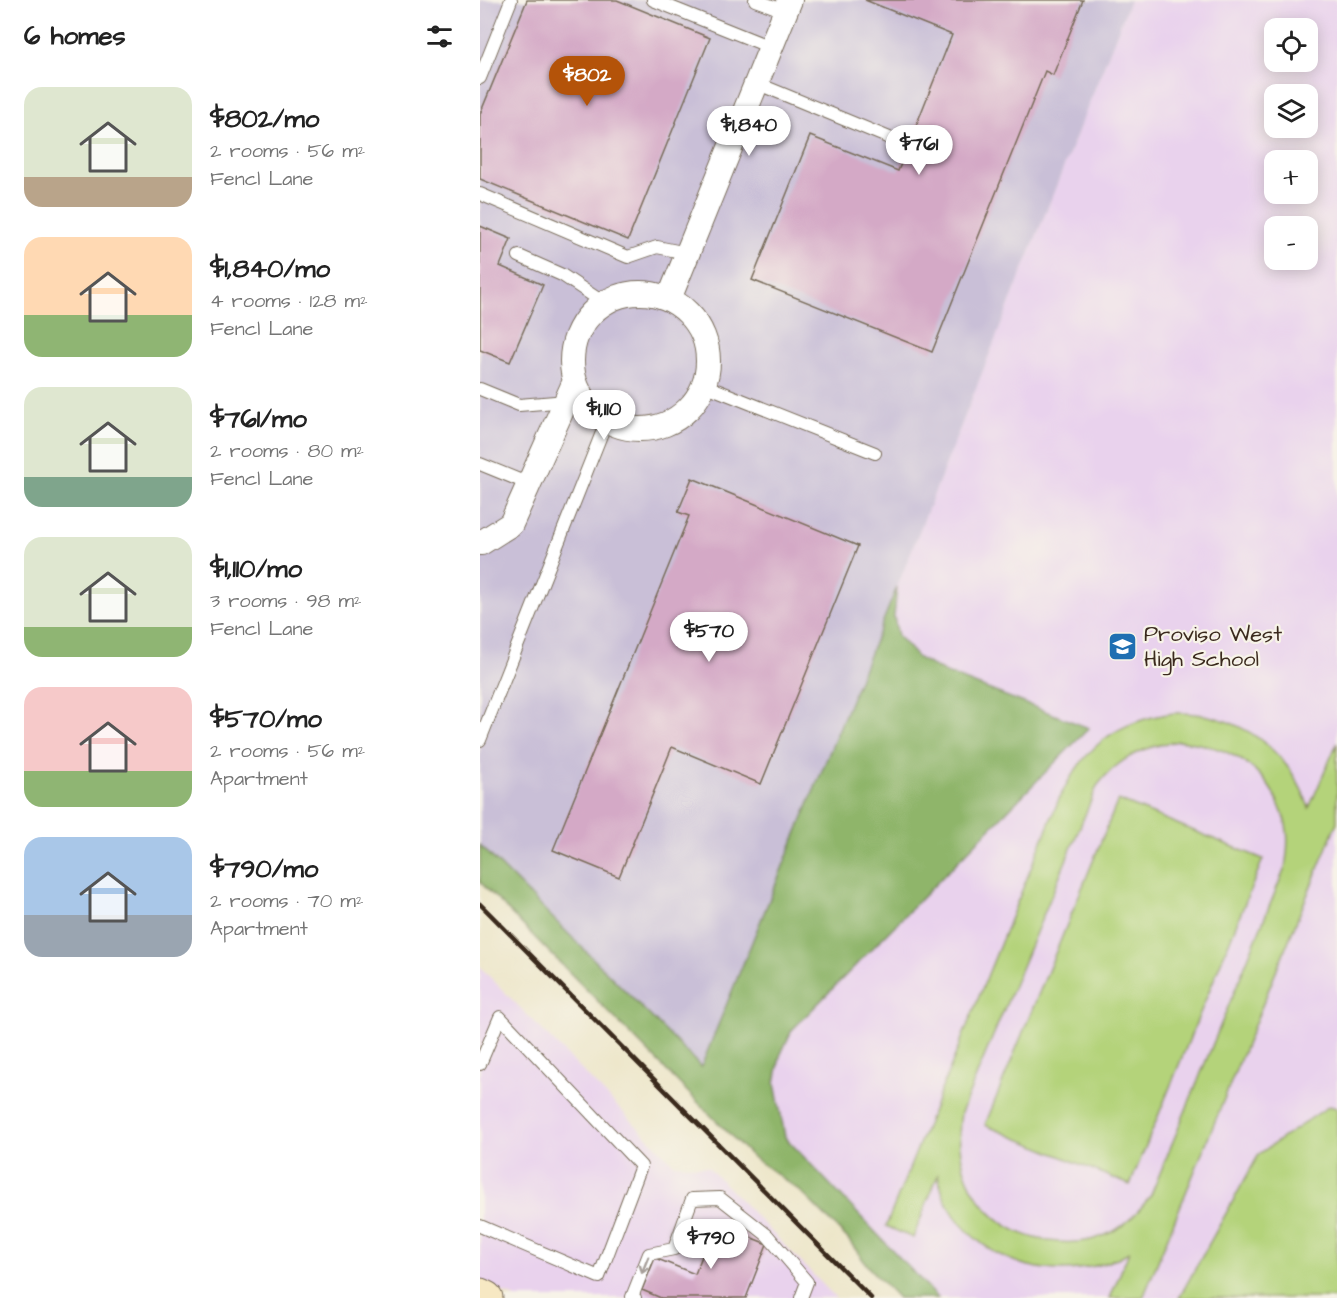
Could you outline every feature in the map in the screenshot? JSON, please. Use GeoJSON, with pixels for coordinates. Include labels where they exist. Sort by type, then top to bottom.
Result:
{"type":"FeatureCollection","features":[{"type":"Feature","properties":{"kind":"main road"},"geometry":{"type":"LineString","coordinates":[[480,1295],[486,1298]]}},
{"type":"Feature","properties":{"kind":"street"},"geometry":{"type":"LineString","coordinates":[[669,299],[787,5]]}},
{"type":"Feature","properties":{"kind":"street"},"geometry":{"type":"LineString","coordinates":[[481,543],[511,524],[571,391],[573,348],[589,315],[604,303],[617,297],[635,293],[653,294],[669,299],[692,316],[702,333],[708,350],[708,368],[704,385],[685,412],[670,422],[655,427],[622,426],[607,420],[583,397],[571,391]]}},
{"type":"Feature","properties":{"kind":"lane"},"geometry":{"type":"LineString","coordinates":[[480,78],[511,0]]}},
{"type":"Feature","properties":{"kind":"lane"},"geometry":{"type":"LineString","coordinates":[[653,0],[770,47]]}},
{"type":"Feature","properties":{"kind":"lane"},"geometry":{"type":"LineString","coordinates":[[755,0],[787,5]]}},
{"type":"Feature","properties":{"kind":"lane"},"geometry":{"type":"LineString","coordinates":[[756,83],[904,144]]}},
{"type":"Feature","properties":{"kind":"lane"},"geometry":{"type":"LineString","coordinates":[[480,194],[628,257],[657,248],[687,253]]}},
{"type":"Feature","properties":{"kind":"lane"},"geometry":{"type":"LineString","coordinates":[[519,256],[562,275],[604,303]]}},
{"type":"Feature","properties":{"kind":"lane"},"geometry":{"type":"LineString","coordinates":[[704,385],[875,453]]}},
{"type":"Feature","properties":{"kind":"lane"},"geometry":{"type":"LineString","coordinates":[[480,389],[519,405],[571,391]]}},
{"type":"Feature","properties":{"kind":"lane"},"geometry":{"type":"LineString","coordinates":[[480,740],[607,420]]}},
{"type":"Feature","properties":{"kind":"lane"},"geometry":{"type":"LineString","coordinates":[[480,464],[529,484]]}},
{"type":"Feature","properties":{"kind":"lane"},"geometry":{"type":"LineString","coordinates":[[480,1064],[501,1017],[641,1166],[599,1277],[480,1226]]}},
{"type":"Feature","properties":{"kind":"lane"},"geometry":{"type":"LineString","coordinates":[[634,1298],[632,1297],[649,1254],[674,1249],[692,1199],[720,1198],[767,1235],[807,1282],[801,1298]]}},
{"type":"Feature","properties":{"kind":"shaded area"},"geometry":{"type":"Polygon","coordinates":[[[480,0],[1130,0],[897,587],[701,1067],[480,845],[480,0]]]}},
{"type":"Feature","properties":{"kind":"shaded area","name":"Proviso West High School"},"geometry":{"type":"Polygon","coordinates":[[[1130,0],[1337,0],[1337,1298],[938,1298],[785,1137],[775,1083],[780,1056],[792,1030],[1088,729],[946,673],[918,658],[898,636],[894,617],[897,587],[1130,0]]]}},
{"type":"Feature","properties":{"kind":"shaded area"},"geometry":{"type":"Polygon","coordinates":[[[480,967],[674,1164],[708,1167],[836,1298],[516,1298],[480,1284],[480,967]]]}},
{"type":"Feature","properties":{"kind":"green space"},"geometry":{"type":"Polygon","coordinates":[[[897,587],[894,617],[898,636],[918,658],[946,673],[1089,728],[792,1030],[780,1056],[775,1083],[785,1137],[938,1298],[898,1298],[869,1268],[848,1239],[800,1191],[750,1155],[480,882],[480,845],[701,1067],[897,587]]]}},
{"type":"Feature","properties":{"kind":"green space"},"geometry":{"type":"Polygon","coordinates":[[[1174,713],[1197,714],[1219,719],[1258,738],[1274,751],[1288,768],[1309,808],[1337,743],[1337,822],[1143,1298],[1110,1298],[1129,1252],[1105,1263],[1080,1269],[1054,1270],[1029,1266],[1005,1257],[983,1244],[964,1227],[946,1201],[938,1175],[913,1238],[886,1226],[1059,799],[1079,765],[1091,751],[1118,730],[1153,717],[1174,713]],[[1179,741],[1144,750],[1123,761],[1097,786],[961,1113],[959,1136],[962,1158],[977,1196],[990,1212],[1007,1226],[1026,1235],[1049,1241],[1065,1242],[1097,1238],[1123,1225],[1151,1195],[1285,868],[1288,836],[1283,815],[1269,786],[1248,765],[1236,757],[1209,746],[1179,741]]]}},
{"type":"Feature","properties":{"kind":"green space"},"geometry":{"type":"Polygon","coordinates":[[[1118,800],[1263,859],[1130,1185],[985,1125],[1118,800]]]}},
{"type":"Feature","properties":{"kind":"green space"},"geometry":{"type":"Polygon","coordinates":[[[1329,1106],[1337,1108],[1337,1298],[1179,1298],[1259,1154],[1329,1106]]]}},
{"type":"Feature","properties":{"kind":"building"},"geometry":{"type":"Polygon","coordinates":[[[527,0],[617,0],[710,38],[628,240],[480,179],[480,114],[527,0]]]}},
{"type":"Feature","properties":{"kind":"building"},"geometry":{"type":"Polygon","coordinates":[[[865,0],[1083,0],[1053,75],[1045,71],[932,352],[752,280],[810,136],[898,171],[952,35],[865,0]]]}},
{"type":"Feature","properties":{"kind":"building"},"geometry":{"type":"Polygon","coordinates":[[[480,226],[511,239],[500,266],[543,285],[510,362],[480,350],[480,226]]]}},
{"type":"Feature","properties":{"kind":"building"},"geometry":{"type":"Polygon","coordinates":[[[692,478],[858,546],[761,784],[672,747],[619,877],[553,850],[689,516],[678,512],[692,478]]]}},
{"type":"Feature","properties":{"kind":"building"},"geometry":{"type":"Polygon","coordinates":[[[715,1223],[767,1244],[746,1298],[661,1298],[642,1290],[655,1258],[695,1274],[715,1223]]]}},
{"type":"Feature","properties":{"kind":"railway"},"geometry":{"type":"LineString","coordinates":[[480,904],[871,1298]]}},
{"type":"Feature","properties":{"kind":"place","name":"Proviso West High School"},"geometry":{"type":"Point","coordinates":[1123,647]}}]}
